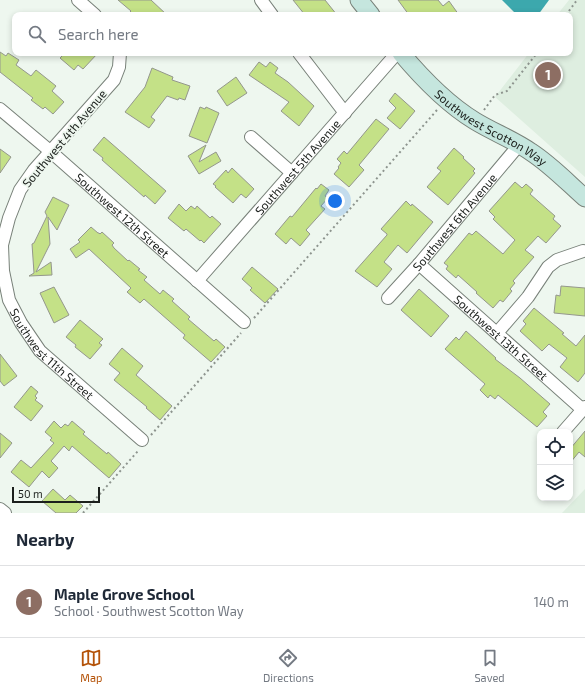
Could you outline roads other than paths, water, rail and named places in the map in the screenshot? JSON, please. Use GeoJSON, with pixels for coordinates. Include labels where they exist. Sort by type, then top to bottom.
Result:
{"type":"FeatureCollection","features":[{"type":"Feature","properties":{"kind":"street"},"geometry":{"type":"LineString","coordinates":[[78,0],[92,12]]}},
{"type":"Feature","properties":{"kind":"street"},"geometry":{"type":"LineString","coordinates":[[261,0],[270,12]]}},
{"type":"Feature","properties":{"kind":"street"},"geometry":{"type":"LineString","coordinates":[[359,0],[369,12]]}},
{"type":"Feature","properties":{"kind":"street","name":"Southwest 4th Avenue"},"geometry":{"type":"LineString","coordinates":[[1,244],[20,190],[50,151],[114,80],[120,67],[121,56]]}},
{"type":"Feature","properties":{"kind":"street"},"geometry":{"type":"LineString","coordinates":[[301,56],[345,113]]}},
{"type":"Feature","properties":{"kind":"street","name":"Southwest 5th Avenue"},"geometry":{"type":"LineString","coordinates":[[198,281],[394,56]]}},
{"type":"Feature","properties":{"kind":"street","name":"Southwest Scotton Way"},"geometry":{"type":"LineString","coordinates":[[404,56],[428,82],[459,110],[475,121],[541,159],[585,198]]}},
{"type":"Feature","properties":{"kind":"street","name":"Southwest 12th Street"},"geometry":{"type":"LineString","coordinates":[[0,109],[50,151],[246,325]]}},
{"type":"Feature","properties":{"kind":"street"},"geometry":{"type":"LineString","coordinates":[[251,137],[292,173]]}},
{"type":"Feature","properties":{"kind":"street","name":"Southwest 6th Avenue"},"geometry":{"type":"LineString","coordinates":[[388,298],[419,264],[519,145]]}},
{"type":"Feature","properties":{"kind":"street","name":"Southwest 11th Street"},"geometry":{"type":"LineString","coordinates":[[1,244],[3,271],[9,300],[21,324],[40,351],[143,443]]}},
{"type":"Feature","properties":{"kind":"street"},"geometry":{"type":"LineString","coordinates":[[497,334],[528,297],[548,267],[557,260],[583,251]]}},
{"type":"Feature","properties":{"kind":"street","name":"Southwest 13th Street"},"geometry":{"type":"LineString","coordinates":[[419,264],[584,409]]}},
{"type":"Feature","properties":{"kind":"street"},"geometry":{"type":"LineString","coordinates":[[566,429],[584,409]]}},
{"type":"Feature","properties":{"kind":"street"},"geometry":{"type":"LineString","coordinates":[[0,509],[5,513]]}},
{"type":"Feature","properties":{"kind":"water"},"geometry":{"type":"Polygon","coordinates":[[[502,0],[549,0],[540,12],[514,12],[502,0]]]}},
{"type":"Feature","properties":{"kind":"place","name":"Maple Grove School"},"geometry":{"type":"Point","coordinates":[548,75]}}]}
